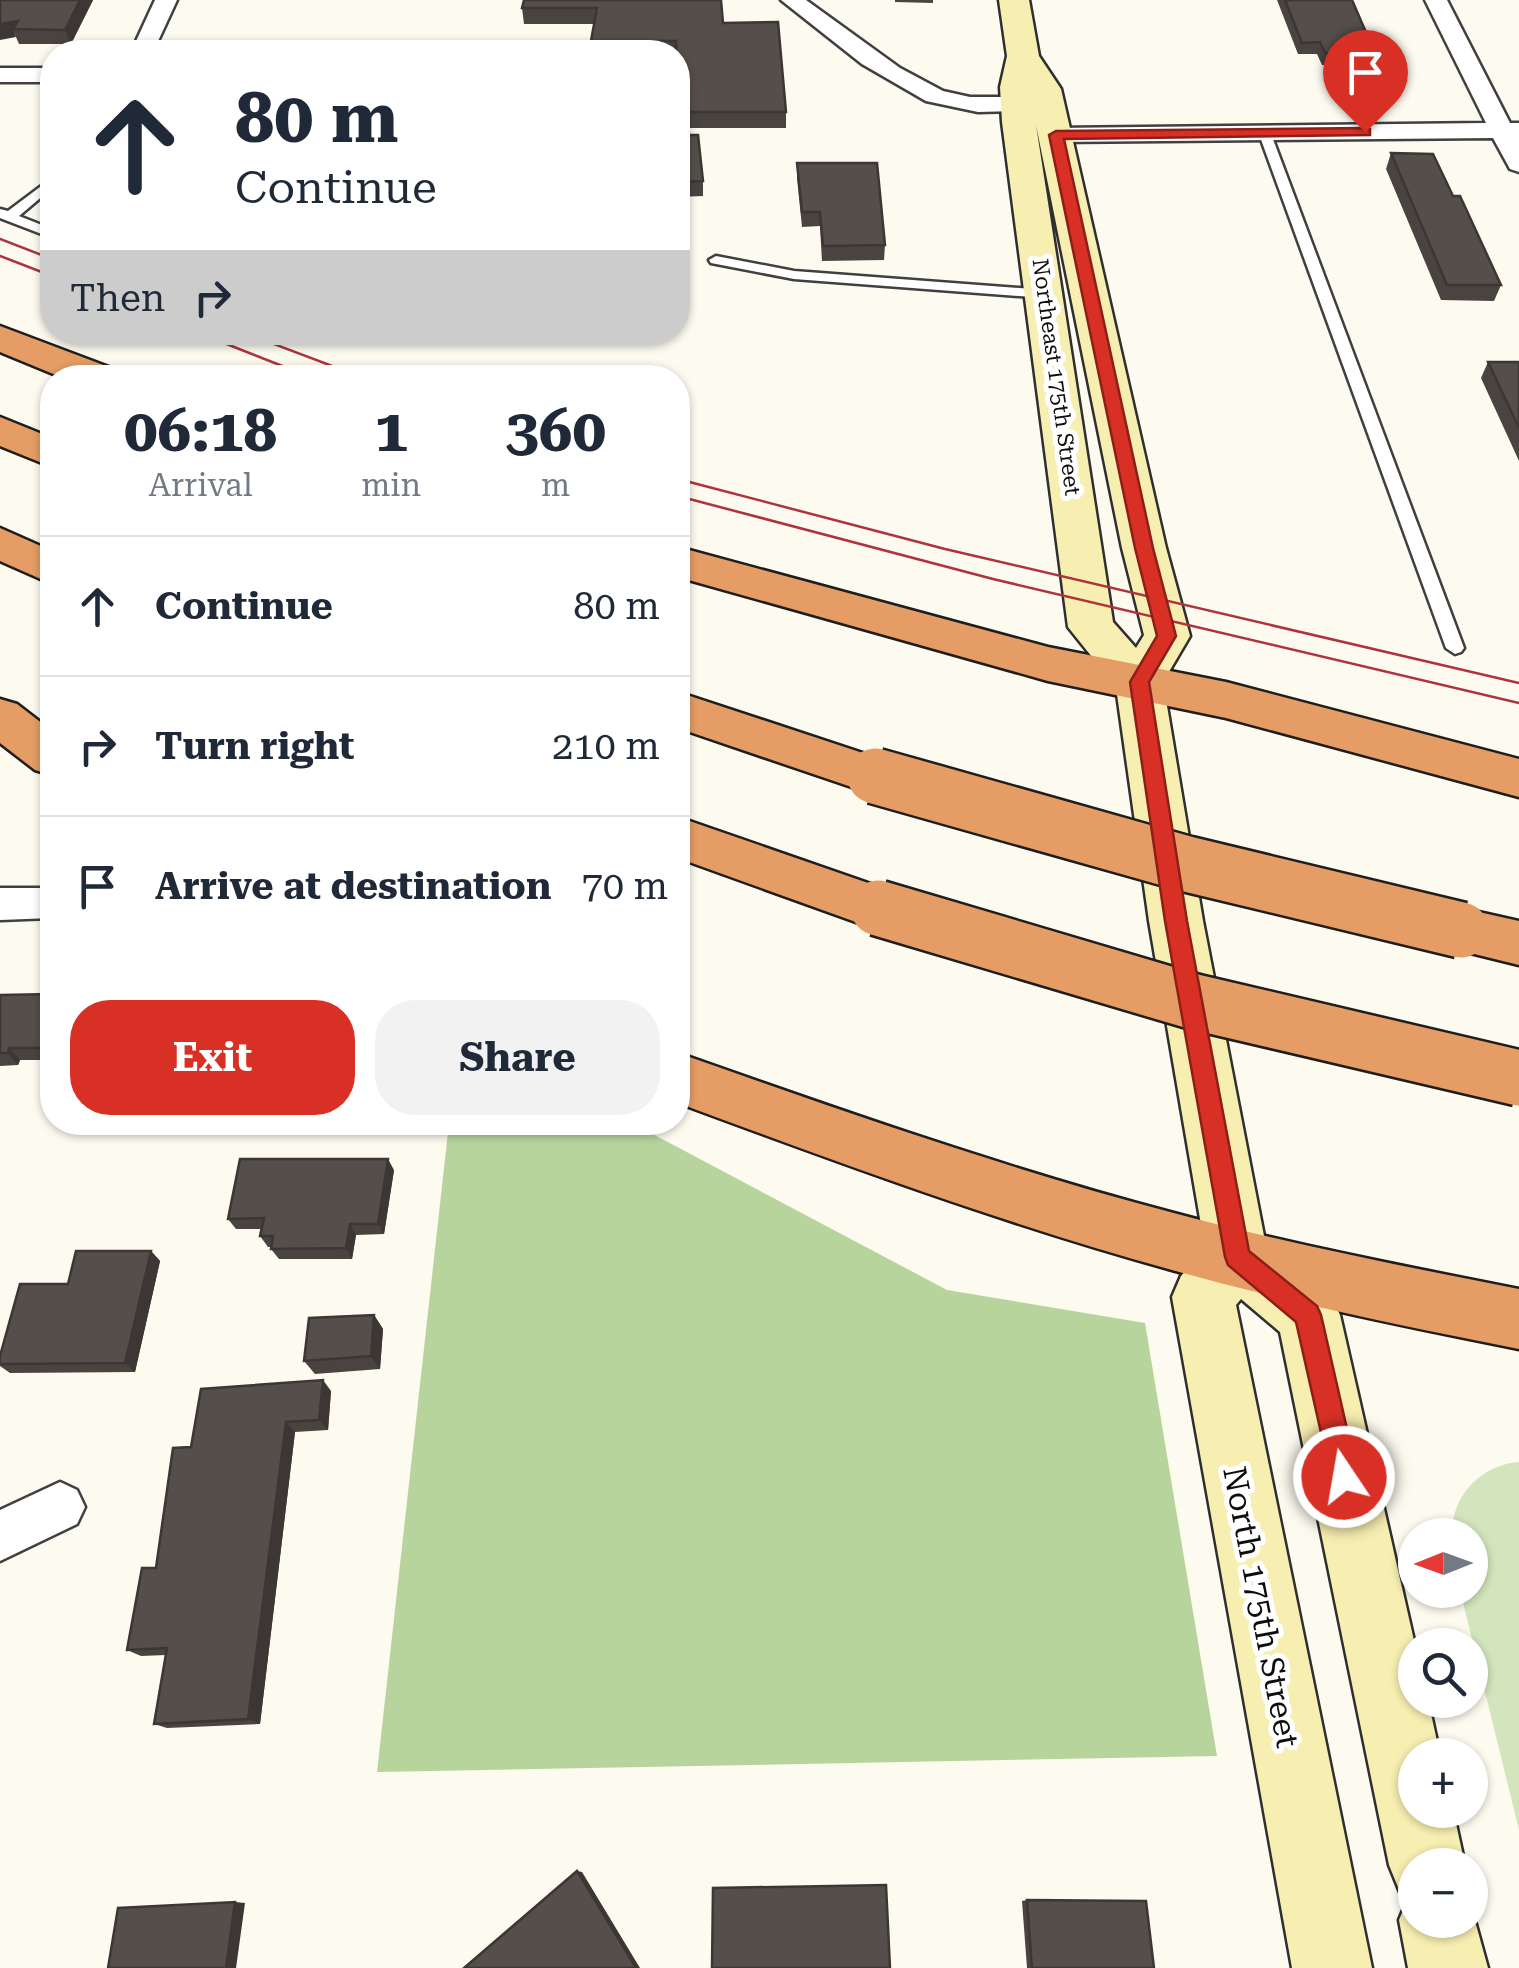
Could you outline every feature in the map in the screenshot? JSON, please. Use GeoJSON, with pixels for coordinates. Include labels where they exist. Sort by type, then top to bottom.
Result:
{"type":"FeatureCollection","features":[{"type":"Feature","properties":{"kind":"highway"},"geometry":{"type":"LineString","coordinates":[[0,338],[68,365]]}},
{"type":"Feature","properties":{"kind":"highway"},"geometry":{"type":"LineString","coordinates":[[0,430],[40,448]]}},
{"type":"Feature","properties":{"kind":"highway"},"geometry":{"type":"LineString","coordinates":[[0,543],[40,564]]}},
{"type":"Feature","properties":{"kind":"highway"},"geometry":{"type":"LineString","coordinates":[[690,565],[1048,664],[1226,700],[1519,778]]}},
{"type":"Feature","properties":{"kind":"highway"},"geometry":{"type":"LineString","coordinates":[[690,714],[875,776],[1187,864],[1519,942]]}},
{"type":"Feature","properties":{"kind":"highway"},"geometry":{"type":"LineString","coordinates":[[0,718],[40,748]]}},
{"type":"Feature","properties":{"kind":"highway"},"geometry":{"type":"LineString","coordinates":[[690,841],[878,908],[1195,1002],[1519,1078]]}},
{"type":"Feature","properties":{"kind":"highway"},"geometry":{"type":"LineString","coordinates":[[690,1082],[800,1123],[1120,1226],[1383,1292],[1519,1319]]}},
{"type":"Feature","properties":{"kind":"main road","name":"Northeast 175th Street"},"geometry":{"type":"LineString","coordinates":[[1014,0],[1024,56],[1044,88],[1056,135],[1144,548],[1167,636],[1140,682],[1091,626],[1017,104],[1016,88],[1024,56]]}},
{"type":"Feature","properties":{"kind":"main road"},"geometry":{"type":"LineString","coordinates":[[1140,682],[1176,921],[1238,1257],[1308,1315],[1422,1848]]}},
{"type":"Feature","properties":{"kind":"main road","name":"North 175th Street"},"geometry":{"type":"LineString","coordinates":[[1238,1257],[1203,1297],[1332,1968]]}},
{"type":"Feature","properties":{"kind":"main road"},"geometry":{"type":"LineString","coordinates":[[1442,1938],[1448,1968]]}},
{"type":"Feature","properties":{"kind":"street"},"geometry":{"type":"LineString","coordinates":[[148,40],[166,0]]}},
{"type":"Feature","properties":{"kind":"street"},"geometry":{"type":"LineString","coordinates":[[792,0],[894,72],[928,91],[953,102],[1017,104]]}},
{"type":"Feature","properties":{"kind":"street"},"geometry":{"type":"LineString","coordinates":[[1436,0],[1510,130],[1519,164]]}},
{"type":"Feature","properties":{"kind":"street"},"geometry":{"type":"LineString","coordinates":[[0,74],[40,75]]}},
{"type":"Feature","properties":{"kind":"street"},"geometry":{"type":"LineString","coordinates":[[1056,135],[1510,130]]}},
{"type":"Feature","properties":{"kind":"street"},"geometry":{"type":"LineString","coordinates":[[0,904],[40,902]]}},
{"type":"Feature","properties":{"kind":"street"},"geometry":{"type":"LineString","coordinates":[[0,1536],[60,1507]]}},
{"type":"Feature","properties":{"kind":"lane"},"geometry":{"type":"LineString","coordinates":[[1265,134],[1455,648]]}},
{"type":"Feature","properties":{"kind":"lane"},"geometry":{"type":"LineString","coordinates":[[4,215],[40,190]]}},
{"type":"Feature","properties":{"kind":"lane"},"geometry":{"type":"LineString","coordinates":[[4,215],[40,229]]}},
{"type":"Feature","properties":{"kind":"lane"},"geometry":{"type":"LineString","coordinates":[[716,260],[794,275],[1046,294]]}},
{"type":"Feature","properties":{"kind":"green space"},"geometry":{"type":"Polygon","coordinates":[[[448,1135],[655,1135],[947,1290],[1145,1323],[1217,1756],[377,1772],[448,1135]]]}},
{"type":"Feature","properties":{"kind":"green space"},"geometry":{"type":"Polygon","coordinates":[[[1519,1462],[1519,1830],[1488,1704],[1488,1628],[1469,1628],[1464,1608],[1488,1608],[1488,1518],[1454,1518],[1471,1485],[1505,1464],[1519,1462]]]}},
{"type":"Feature","properties":{"kind":"building"},"geometry":{"type":"Polygon","coordinates":[[[0,0],[80,0],[65,30],[13,29],[18,21],[0,24],[0,0]]]}},
{"type":"Feature","properties":{"kind":"building"},"geometry":{"type":"Polygon","coordinates":[[[524,0],[721,0],[723,23],[778,22],[786,112],[690,112],[690,40],[591,40],[597,8],[522,8],[524,0]]]}},
{"type":"Feature","properties":{"kind":"building"},"geometry":{"type":"Polygon","coordinates":[[[1285,0],[1352,0],[1375,53],[1325,53],[1320,42],[1302,43],[1285,0]]]}},
{"type":"Feature","properties":{"kind":"building"},"geometry":{"type":"Polygon","coordinates":[[[690,135],[698,135],[703,181],[690,182],[690,135]]]}},
{"type":"Feature","properties":{"kind":"building"},"geometry":{"type":"Polygon","coordinates":[[[1391,153],[1433,154],[1453,196],[1460,196],[1501,285],[1447,285],[1391,153]]]}},
{"type":"Feature","properties":{"kind":"building"},"geometry":{"type":"Polygon","coordinates":[[[797,163],[877,163],[885,245],[823,246],[820,212],[802,212],[797,163]]]}},
{"type":"Feature","properties":{"kind":"building"},"geometry":{"type":"Polygon","coordinates":[[[1488,362],[1519,362],[1519,428],[1488,362]]]}},
{"type":"Feature","properties":{"kind":"building"},"geometry":{"type":"Polygon","coordinates":[[[40,994],[40,1048],[9,1048],[8,1053],[0,1053],[0,995],[40,994]]]}},
{"type":"Feature","properties":{"kind":"building"},"geometry":{"type":"Polygon","coordinates":[[[240,1159],[388,1159],[378,1224],[350,1224],[346,1248],[271,1249],[273,1236],[260,1236],[264,1218],[228,1219],[240,1159]]]}},
{"type":"Feature","properties":{"kind":"building"},"geometry":{"type":"Polygon","coordinates":[[[76,1251],[151,1251],[125,1363],[0,1364],[20,1284],[68,1284],[76,1251]]]}},
{"type":"Feature","properties":{"kind":"building"},"geometry":{"type":"Polygon","coordinates":[[[374,1315],[371,1356],[304,1361],[309,1318],[374,1315]]]}},
{"type":"Feature","properties":{"kind":"building"},"geometry":{"type":"Polygon","coordinates":[[[323,1380],[319,1420],[286,1422],[248,1719],[154,1724],[167,1648],[127,1650],[142,1568],[156,1568],[173,1448],[191,1447],[201,1389],[323,1380]]]}},
{"type":"Feature","properties":{"kind":"building"},"geometry":{"type":"Polygon","coordinates":[[[577,1871],[636,1968],[464,1968],[577,1871]]]}},
{"type":"Feature","properties":{"kind":"building"},"geometry":{"type":"Polygon","coordinates":[[[886,1885],[890,1968],[712,1968],[713,1888],[886,1885]]]}},
{"type":"Feature","properties":{"kind":"building"},"geometry":{"type":"Polygon","coordinates":[[[1027,1900],[1146,1901],[1154,1968],[1032,1968],[1027,1900]]]}},
{"type":"Feature","properties":{"kind":"building"},"geometry":{"type":"Polygon","coordinates":[[[235,1902],[226,1968],[108,1968],[118,1908],[235,1902]]]}},
{"type":"Feature","properties":{"kind":"tram line"},"geometry":{"type":"LineString","coordinates":[[0,239],[40,254]]}},
{"type":"Feature","properties":{"kind":"tram line"},"geometry":{"type":"LineString","coordinates":[[0,256],[40,271]]}},
{"type":"Feature","properties":{"kind":"tram line"},"geometry":{"type":"LineString","coordinates":[[229,345],[280,365]]}},
{"type":"Feature","properties":{"kind":"tram line"},"geometry":{"type":"LineString","coordinates":[[276,345],[330,365]]}},
{"type":"Feature","properties":{"kind":"tram line"},"geometry":{"type":"LineString","coordinates":[[690,482],[945,549],[1519,683]]}},
{"type":"Feature","properties":{"kind":"tram line"},"geometry":{"type":"LineString","coordinates":[[690,499],[993,579],[1519,703]]}},
{"type":"Feature","properties":{"kind":"route"},"geometry":{"type":"LineString","coordinates":[[1344,1477],[1308,1315],[1238,1257],[1176,921],[1140,682],[1167,636],[1144,548],[1056,135],[1365,132]]}}]}
